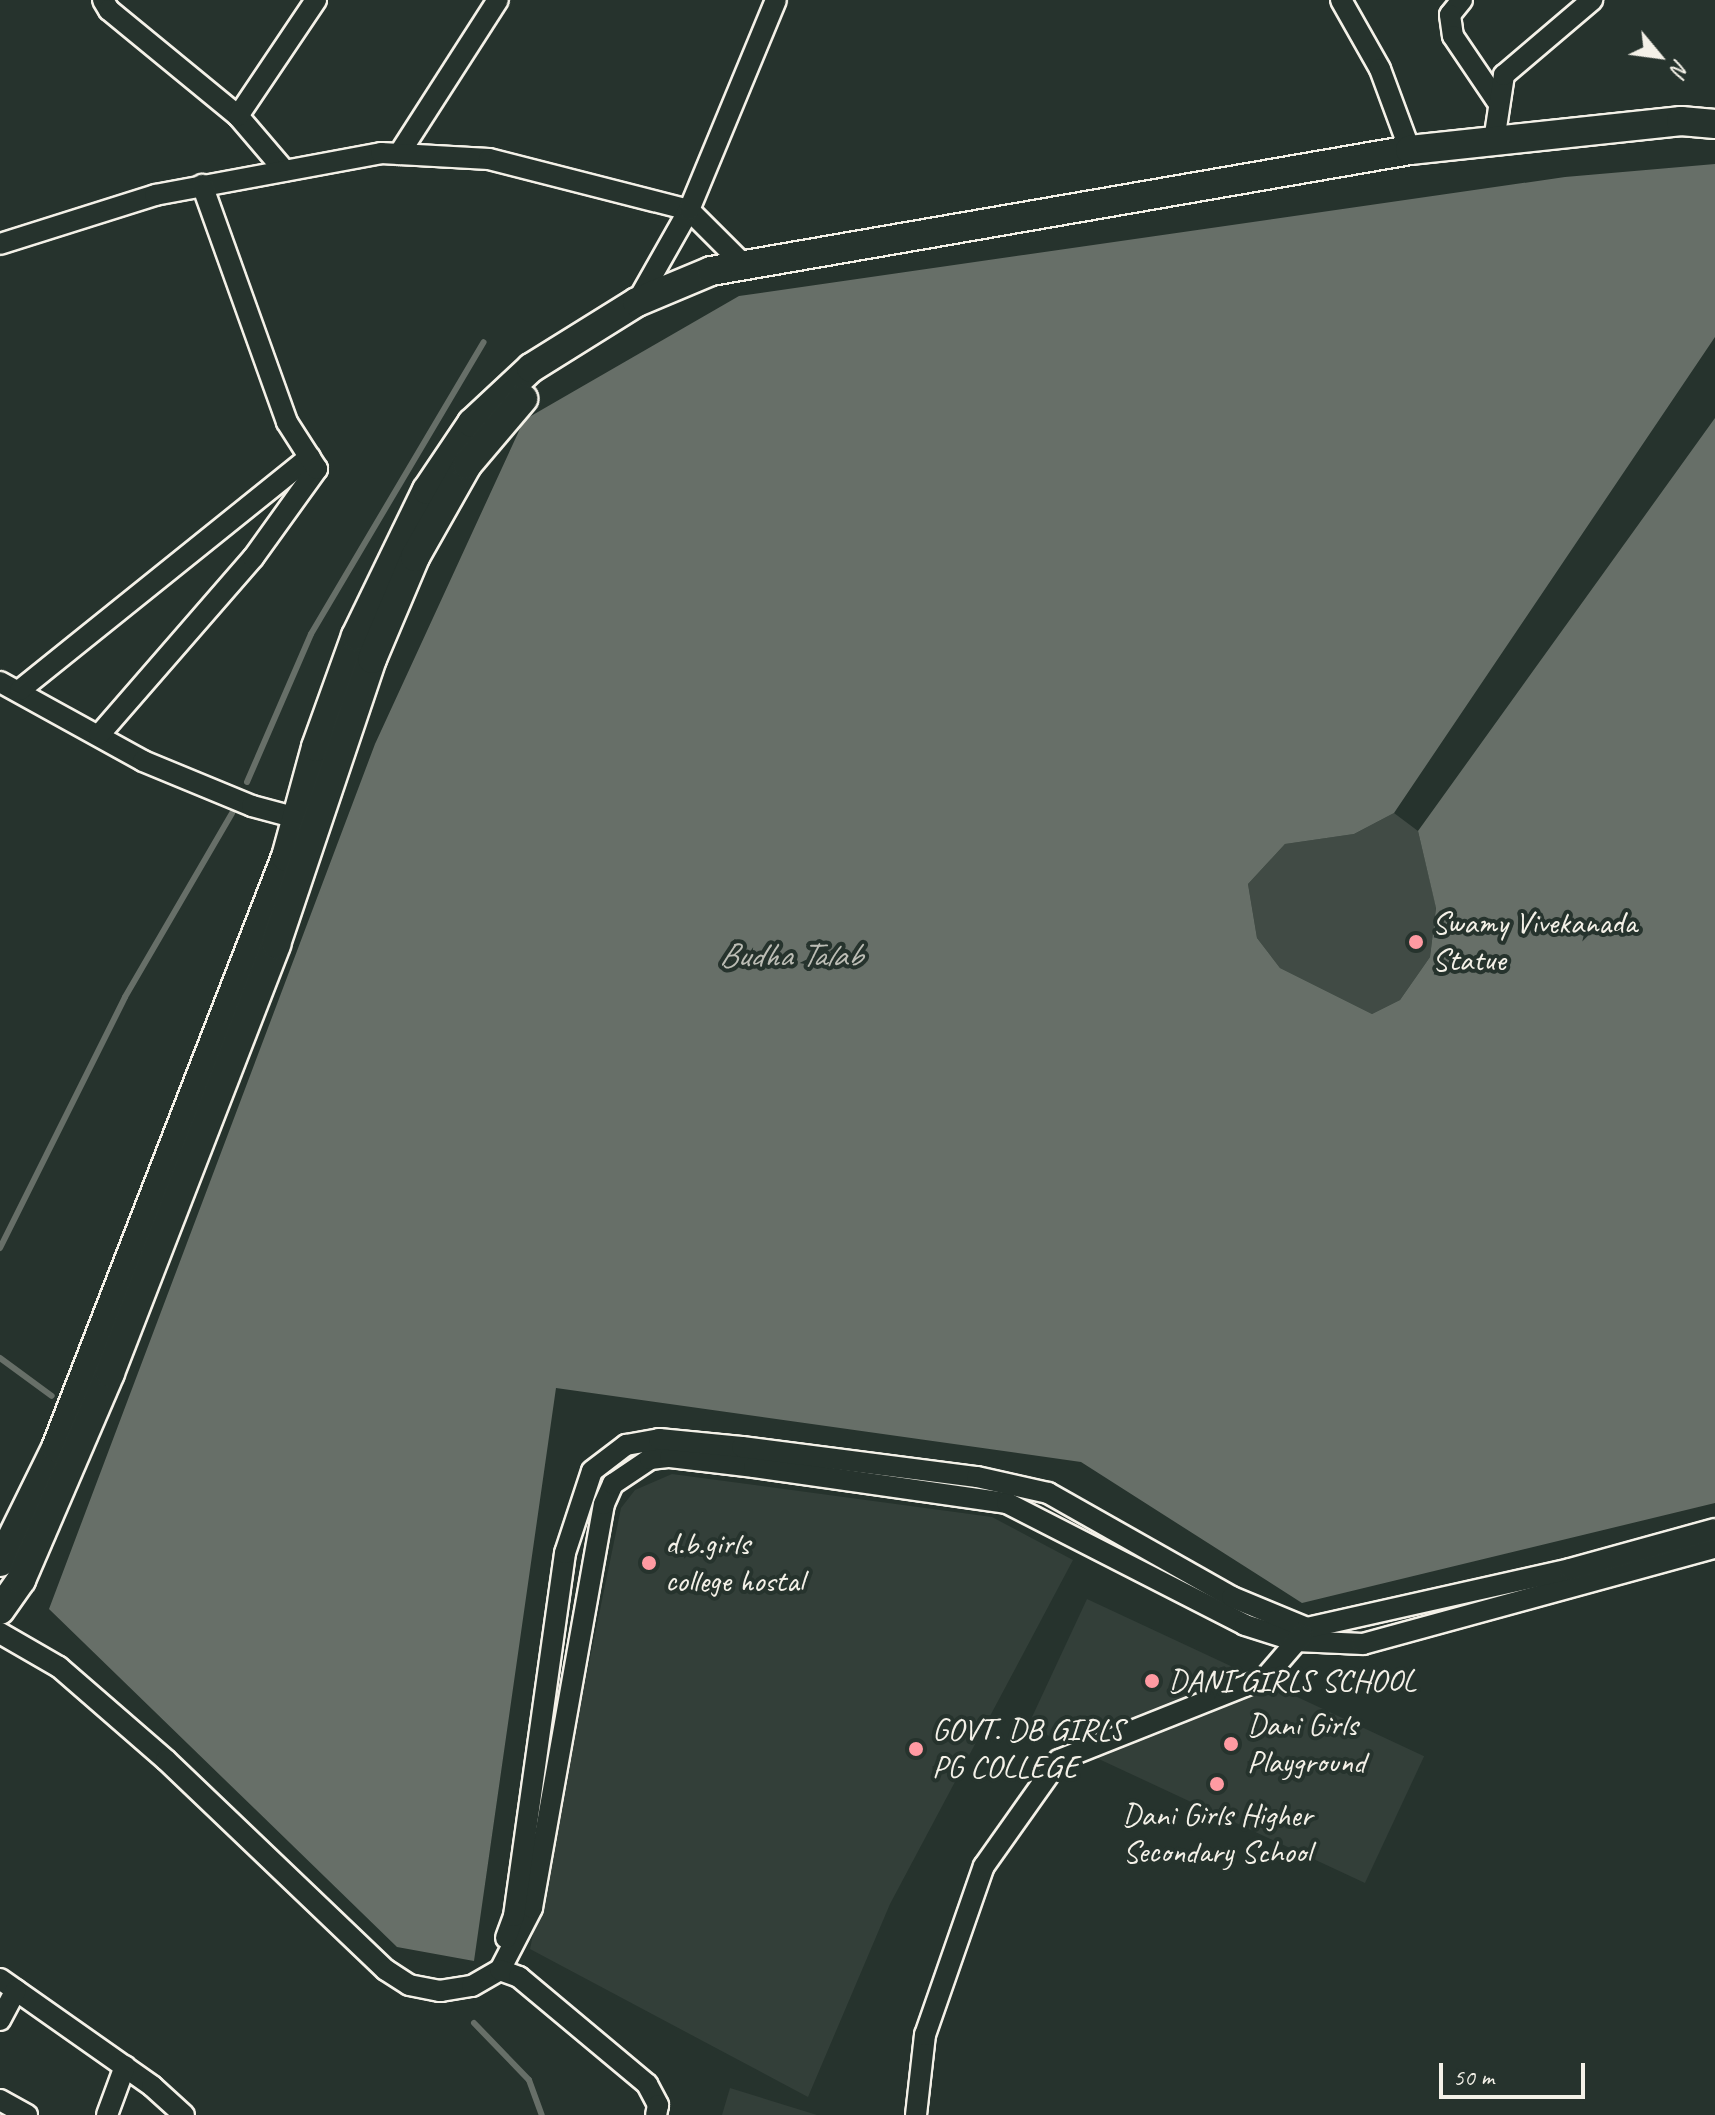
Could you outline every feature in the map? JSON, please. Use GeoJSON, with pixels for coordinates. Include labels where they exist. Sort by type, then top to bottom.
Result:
{"type":"FeatureCollection","features":[{"type":"Feature","properties":{"kind":"street"},"geometry":{"type":"LineString","coordinates":[[103,0],[109,10],[238,116],[285,171]]}},
{"type":"Feature","properties":{"kind":"street"},"geometry":{"type":"LineString","coordinates":[[238,116],[316,0]]}},
{"type":"Feature","properties":{"kind":"street"},"geometry":{"type":"LineString","coordinates":[[399,154],[498,0]]}},
{"type":"Feature","properties":{"kind":"street"},"geometry":{"type":"LineString","coordinates":[[1341,0],[1380,69],[1410,150]]}},
{"type":"Feature","properties":{"kind":"street"},"geometry":{"type":"LineString","coordinates":[[1462,0],[1450,15],[1453,36],[1497,101]]}},
{"type":"Feature","properties":{"kind":"street"},"geometry":{"type":"LineString","coordinates":[[1494,141],[1497,101],[1504,75],[1592,0]]}},
{"type":"Feature","properties":{"kind":"street"},"geometry":{"type":"LineString","coordinates":[[0,1562],[56,1448],[415,557],[467,465],[509,412],[628,308],[689,210],[775,1]]}},
{"type":"Feature","properties":{"kind":"street"},"geometry":{"type":"LineString","coordinates":[[628,308],[711,271],[1410,150],[1681,121],[1715,124]]}},
{"type":"Feature","properties":{"kind":"street"},"geometry":{"type":"LineString","coordinates":[[0,244],[202,185],[399,154],[489,159],[689,210],[744,265]]}},
{"type":"Feature","properties":{"kind":"street"},"geometry":{"type":"LineString","coordinates":[[99,735],[253,558],[317,469],[287,422],[202,185]]}},
{"type":"Feature","properties":{"kind":"street"},"geometry":{"type":"LineString","coordinates":[[20,690],[310,457]]}},
{"type":"Feature","properties":{"kind":"street"},"geometry":{"type":"LineString","coordinates":[[0,682],[197,783],[309,821]]}},
{"type":"Feature","properties":{"kind":"street"},"geometry":{"type":"LineString","coordinates":[[0,1610],[21,1580],[76,1456],[309,821]]}},
{"type":"Feature","properties":{"kind":"street"},"geometry":{"type":"LineString","coordinates":[[472,1986],[502,1951],[514,1916],[565,1553],[579,1503],[592,1471],[626,1445],[659,1439],[742,1447],[977,1477],[1048,1493],[1302,1635]]}},
{"type":"Feature","properties":{"kind":"street"},"geometry":{"type":"LineString","coordinates":[[0,1633],[59,1667],[166,1760],[386,1970],[425,1988],[472,1986],[500,1970],[532,1908],[544,1857],[604,1504],[613,1484],[650,1459],[726,1463],[1007,1503],[1245,1625],[1363,1644],[1715,1548]]}},
{"type":"Feature","properties":{"kind":"street"},"geometry":{"type":"LineString","coordinates":[[916,2115],[925,2035],[984,1866],[1059,1760],[1265,1678],[1302,1635],[1570,1569],[1715,1529]]}},
{"type":"Feature","properties":{"kind":"street"},"geometry":{"type":"LineString","coordinates":[[500,1970],[519,1977],[647,2084],[658,2105],[656,2115]]}},
{"type":"Feature","properties":{"kind":"street"},"geometry":{"type":"LineString","coordinates":[[0,2020],[8,1985],[125,2066],[184,2115]]}},
{"type":"Feature","properties":{"kind":"street"},"geometry":{"type":"LineString","coordinates":[[107,2115],[125,2066]]}},
{"type":"Feature","properties":{"kind":"street"},"geometry":{"type":"LineString","coordinates":[[0,2100],[27,2115]]}},
{"type":"Feature","properties":{"kind":"shaded area"},"geometry":{"type":"Polygon","coordinates":[[[1394,813],[1418,831],[1436,907],[1430,957],[1400,1000],[1372,1014],[1280,968],[1257,938],[1248,884],[1285,844],[1354,834],[1394,813]]]}},
{"type":"Feature","properties":{"kind":"shaded area"},"geometry":{"type":"Polygon","coordinates":[[[672,1474],[992,1517],[1073,1560],[890,1904],[808,2097],[530,1949],[621,1508],[635,1490],[672,1474]]]}},
{"type":"Feature","properties":{"kind":"shaded area","name":"Dani Girls Playground"},"geometry":{"type":"Polygon","coordinates":[[[1087,1599],[1424,1756],[1365,1883],[1028,1726],[1087,1599]]]}},
{"type":"Feature","properties":{"kind":"shaded area"},"geometry":{"type":"Polygon","coordinates":[[[730,2088],[817,2115],[722,2115],[730,2088]]]}},
{"type":"Feature","properties":{"kind":"water","name":"Budha Talab"},"geometry":{"type":"Polygon","coordinates":[[[1715,164],[1715,337],[1394,813],[1354,834],[1285,844],[1248,884],[1257,938],[1280,968],[1372,1014],[1400,1000],[1430,957],[1436,908],[1418,831],[1715,418],[1715,1503],[1302,1603],[1081,1462],[556,1388],[474,1961],[397,1947],[49,1609],[375,744],[524,420],[739,296],[1565,177],[1715,164]]]}},
{"type":"Feature","properties":{"kind":"waterway"},"geometry":{"type":"LineString","coordinates":[[247,782],[311,634],[484,342]]}},
{"type":"Feature","properties":{"kind":"waterway"},"geometry":{"type":"LineString","coordinates":[[0,1248],[125,997],[232,813]]}},
{"type":"Feature","properties":{"kind":"waterway"},"geometry":{"type":"LineString","coordinates":[[0,1358],[52,1396]]}},
{"type":"Feature","properties":{"kind":"waterway"},"geometry":{"type":"LineString","coordinates":[[474,2023],[529,2080],[542,2115]]}},
{"type":"Feature","properties":{"kind":"place","name":"Swamy Vivekanada Statue"},"geometry":{"type":"Point","coordinates":[1416,942]}},
{"type":"Feature","properties":{"kind":"place","name":"d.b.girls college hostal"},"geometry":{"type":"Point","coordinates":[649,1563]}},
{"type":"Feature","properties":{"kind":"place","name":"DANI GIRLS SCHOOL"},"geometry":{"type":"Point","coordinates":[1152,1681]}},
{"type":"Feature","properties":{"kind":"place","name":"Dani Girls Playground"},"geometry":{"type":"Point","coordinates":[1231,1744]}},
{"type":"Feature","properties":{"kind":"place","name":"GOVT. DB GIRLS PG COLLEGE"},"geometry":{"type":"Point","coordinates":[916,1749]}},
{"type":"Feature","properties":{"kind":"place","name":"Dani Girls Higher Secondary School"},"geometry":{"type":"Point","coordinates":[1217,1784]}}]}
